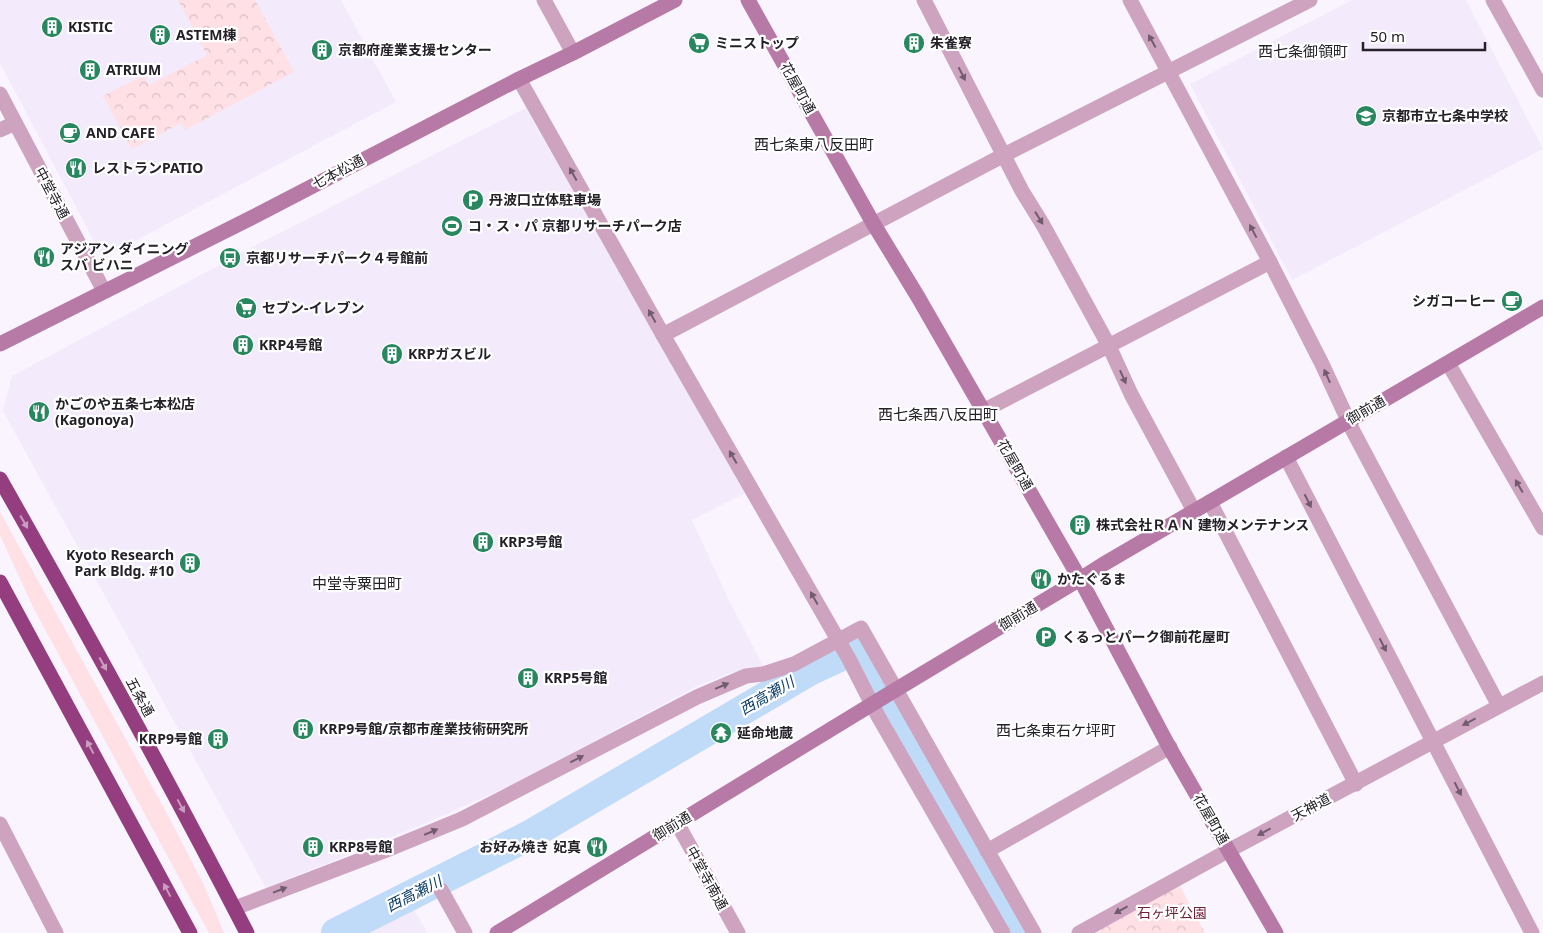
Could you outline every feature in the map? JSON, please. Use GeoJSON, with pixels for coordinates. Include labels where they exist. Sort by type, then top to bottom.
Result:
{"type":"FeatureCollection","features":[{"type":"Feature","properties":{"kind":"highway","name":"五条通"},"geometry":{"type":"LineString","coordinates":[[0,479],[126,704],[247,933]]}},
{"type":"Feature","properties":{"kind":"highway"},"geometry":{"type":"LineString","coordinates":[[2,592],[190,933]]}},
{"type":"Feature","properties":{"kind":"street"},"geometry":{"type":"LineString","coordinates":[[544,0],[573,54]]}},
{"type":"Feature","properties":{"kind":"street","name":"七本松通"},"geometry":{"type":"LineString","coordinates":[[0,344],[255,216],[676,0]]}},
{"type":"Feature","properties":{"kind":"street","name":"花屋町通"},"geometry":{"type":"LineString","coordinates":[[748,0],[874,223],[1080,579],[1170,747],[1276,933]]}},
{"type":"Feature","properties":{"kind":"street"},"geometry":{"type":"LineString","coordinates":[[924,0],[1004,155],[1109,346],[1131,394],[1194,511]]}},
{"type":"Feature","properties":{"kind":"street"},"geometry":{"type":"LineString","coordinates":[[1130,0],[1270,262],[1348,420],[1499,706]]}},
{"type":"Feature","properties":{"kind":"street"},"geometry":{"type":"LineString","coordinates":[[663,336],[1004,155],[1310,0]]}},
{"type":"Feature","properties":{"kind":"street"},"geometry":{"type":"LineString","coordinates":[[1493,0],[1543,90]]}},
{"type":"Feature","properties":{"kind":"street"},"geometry":{"type":"LineString","coordinates":[[519,79],[663,336],[875,703],[1003,933]]}},
{"type":"Feature","properties":{"kind":"street","name":"中堂寺通"},"geometry":{"type":"LineString","coordinates":[[0,94],[104,291]]}},
{"type":"Feature","properties":{"kind":"street"},"geometry":{"type":"LineString","coordinates":[[0,130],[15,123]]}},
{"type":"Feature","properties":{"kind":"street"},"geometry":{"type":"LineString","coordinates":[[983,410],[1270,262]]}},
{"type":"Feature","properties":{"kind":"street","name":"御前通"},"geometry":{"type":"LineString","coordinates":[[497,933],[1102,565],[1543,306]]}},
{"type":"Feature","properties":{"kind":"street"},"geometry":{"type":"LineString","coordinates":[[1448,363],[1543,528]]}},
{"type":"Feature","properties":{"kind":"street"},"geometry":{"type":"LineString","coordinates":[[1286,457],[1532,933],[1543,926]]}},
{"type":"Feature","properties":{"kind":"street"},"geometry":{"type":"LineString","coordinates":[[1210,502],[1356,784]]}},
{"type":"Feature","properties":{"kind":"street"},"geometry":{"type":"LineString","coordinates":[[235,908],[384,852],[462,819],[697,697],[746,676],[763,674],[794,664],[839,643],[862,628],[894,691],[1034,933]]}},
{"type":"Feature","properties":{"kind":"street","name":"天神道"},"geometry":{"type":"LineString","coordinates":[[1079,933],[1229,850],[1543,683]]}},
{"type":"Feature","properties":{"kind":"street"},"geometry":{"type":"LineString","coordinates":[[987,851],[1170,747]]}},
{"type":"Feature","properties":{"kind":"street","name":"中堂寺南通"},"geometry":{"type":"LineString","coordinates":[[677,823],[738,933]]}},
{"type":"Feature","properties":{"kind":"street"},"geometry":{"type":"LineString","coordinates":[[0,824],[56,933]]}},
{"type":"Feature","properties":{"kind":"street"},"geometry":{"type":"LineString","coordinates":[[441,890],[465,933]]}},
{"type":"Feature","properties":{"kind":"shaded area"},"geometry":{"type":"Polygon","coordinates":[[[0,0],[341,0],[396,102],[103,258],[0,63],[0,0]]]}},
{"type":"Feature","properties":{"kind":"shaded area","name":"京都市立七条中学校"},"geometry":{"type":"Polygon","coordinates":[[[1352,0],[1466,0],[1543,149],[1292,280],[1190,84],[1352,0]]]}},
{"type":"Feature","properties":{"kind":"shaded area"},"geometry":{"type":"Polygon","coordinates":[[[526,108],[745,493],[692,520],[727,596],[765,670],[733,672],[699,685],[516,783],[426,823],[266,888],[3,411],[12,376],[264,241],[526,108]]]}},
{"type":"Feature","properties":{"kind":"shaded area"},"geometry":{"type":"Polygon","coordinates":[[[411,905],[428,933],[354,933],[411,905]]]}},
{"type":"Feature","properties":{"kind":"green space"},"geometry":{"type":"Polygon","coordinates":[[[178,0],[255,0],[294,72],[185,130],[181,123],[132,149],[103,96],[144,75],[149,85],[207,55],[178,0]]]}},
{"type":"Feature","properties":{"kind":"green space"},"geometry":{"type":"Polygon","coordinates":[[[0,512],[165,810],[204,885],[224,933],[209,933],[33,607],[0,535],[0,512]]]}},
{"type":"Feature","properties":{"kind":"green space","name":"石ヶ坪公園"},"geometry":{"type":"Polygon","coordinates":[[[1180,886],[1205,933],[1091,933],[1180,886]]]}},
{"type":"Feature","properties":{"kind":"waterway","name":"西高瀬川"},"geometry":{"type":"LineString","coordinates":[[336,933],[530,835],[811,670],[859,648],[1023,933]]}},
{"type":"Feature","properties":{"kind":"place","name":"KISTIC"},"geometry":{"type":"Point","coordinates":[52,27]}},
{"type":"Feature","properties":{"kind":"place","name":"ASTEM棟"},"geometry":{"type":"Point","coordinates":[160,35]}},
{"type":"Feature","properties":{"kind":"place","name":"ミニストップ"},"geometry":{"type":"Point","coordinates":[699,43]}},
{"type":"Feature","properties":{"kind":"place","name":"朱雀寮"},"geometry":{"type":"Point","coordinates":[914,43]}},
{"type":"Feature","properties":{"kind":"place","name":"京都府産業支援センター"},"geometry":{"type":"Point","coordinates":[322,50]}},
{"type":"Feature","properties":{"kind":"place","name":"ATRIUM"},"geometry":{"type":"Point","coordinates":[90,70]}},
{"type":"Feature","properties":{"kind":"place","name":"京都市立七条中学校"},"geometry":{"type":"Point","coordinates":[1366,116]}},
{"type":"Feature","properties":{"kind":"place","name":"AND CAFE"},"geometry":{"type":"Point","coordinates":[70,133]}},
{"type":"Feature","properties":{"kind":"place","name":"レストランPATIO"},"geometry":{"type":"Point","coordinates":[76,168]}},
{"type":"Feature","properties":{"kind":"place","name":"丹波口立体駐車場"},"geometry":{"type":"Point","coordinates":[473,200]}},
{"type":"Feature","properties":{"kind":"place","name":"コ・ス・パ 京都リサーチパーク店"},"geometry":{"type":"Point","coordinates":[452,226]}},
{"type":"Feature","properties":{"kind":"place","name":"アジアン ダイニング スバ ビハニ"},"geometry":{"type":"Point","coordinates":[44,257]}},
{"type":"Feature","properties":{"kind":"place","name":"京都リサーチパーク４号館前"},"geometry":{"type":"Point","coordinates":[230,258]}},
{"type":"Feature","properties":{"kind":"place","name":"シガコーヒー"},"geometry":{"type":"Point","coordinates":[1512,301]}},
{"type":"Feature","properties":{"kind":"place","name":"セブン-イレブン"},"geometry":{"type":"Point","coordinates":[246,308]}},
{"type":"Feature","properties":{"kind":"place","name":"KRP4号館"},"geometry":{"type":"Point","coordinates":[243,345]}},
{"type":"Feature","properties":{"kind":"place","name":"KRPガスビル"},"geometry":{"type":"Point","coordinates":[392,354]}},
{"type":"Feature","properties":{"kind":"place","name":"かごのや五条七本松店 (Kagonoya)"},"geometry":{"type":"Point","coordinates":[39,412]}},
{"type":"Feature","properties":{"kind":"place","name":"株式会社ＲＡＮ 建物メンテナンス"},"geometry":{"type":"Point","coordinates":[1080,525]}},
{"type":"Feature","properties":{"kind":"place","name":"KRP3号館"},"geometry":{"type":"Point","coordinates":[483,542]}},
{"type":"Feature","properties":{"kind":"place","name":"Kyoto Research Park Bldg. #10"},"geometry":{"type":"Point","coordinates":[190,563]}},
{"type":"Feature","properties":{"kind":"place","name":"かたぐるま"},"geometry":{"type":"Point","coordinates":[1041,579]}},
{"type":"Feature","properties":{"kind":"place","name":"くるっとパーク御前花屋町"},"geometry":{"type":"Point","coordinates":[1046,637]}},
{"type":"Feature","properties":{"kind":"place","name":"KRP5号館"},"geometry":{"type":"Point","coordinates":[528,678]}},
{"type":"Feature","properties":{"kind":"place","name":"KRP9号館/京都市産業技術研究所"},"geometry":{"type":"Point","coordinates":[303,729]}},
{"type":"Feature","properties":{"kind":"place","name":"延命地蔵"},"geometry":{"type":"Point","coordinates":[721,733]}},
{"type":"Feature","properties":{"kind":"place","name":"KRP9号館"},"geometry":{"type":"Point","coordinates":[218,739]}},
{"type":"Feature","properties":{"kind":"place","name":"KRP8号館"},"geometry":{"type":"Point","coordinates":[313,847]}},
{"type":"Feature","properties":{"kind":"place","name":"お好み焼き 妃真"},"geometry":{"type":"Point","coordinates":[597,847]}},
{"type":"Feature","properties":{"kind":"district","name":"西七条御領町"},"geometry":{"type":"Point","coordinates":[1303,52]}},
{"type":"Feature","properties":{"kind":"district","name":"西七条東八反田町"},"geometry":{"type":"Point","coordinates":[814,145]}},
{"type":"Feature","properties":{"kind":"district","name":"西七条西八反田町"},"geometry":{"type":"Point","coordinates":[938,415]}},
{"type":"Feature","properties":{"kind":"district","name":"中堂寺粟田町"},"geometry":{"type":"Point","coordinates":[357,584]}},
{"type":"Feature","properties":{"kind":"district","name":"西七条東石ケ坪町"},"geometry":{"type":"Point","coordinates":[1056,731]}}]}
